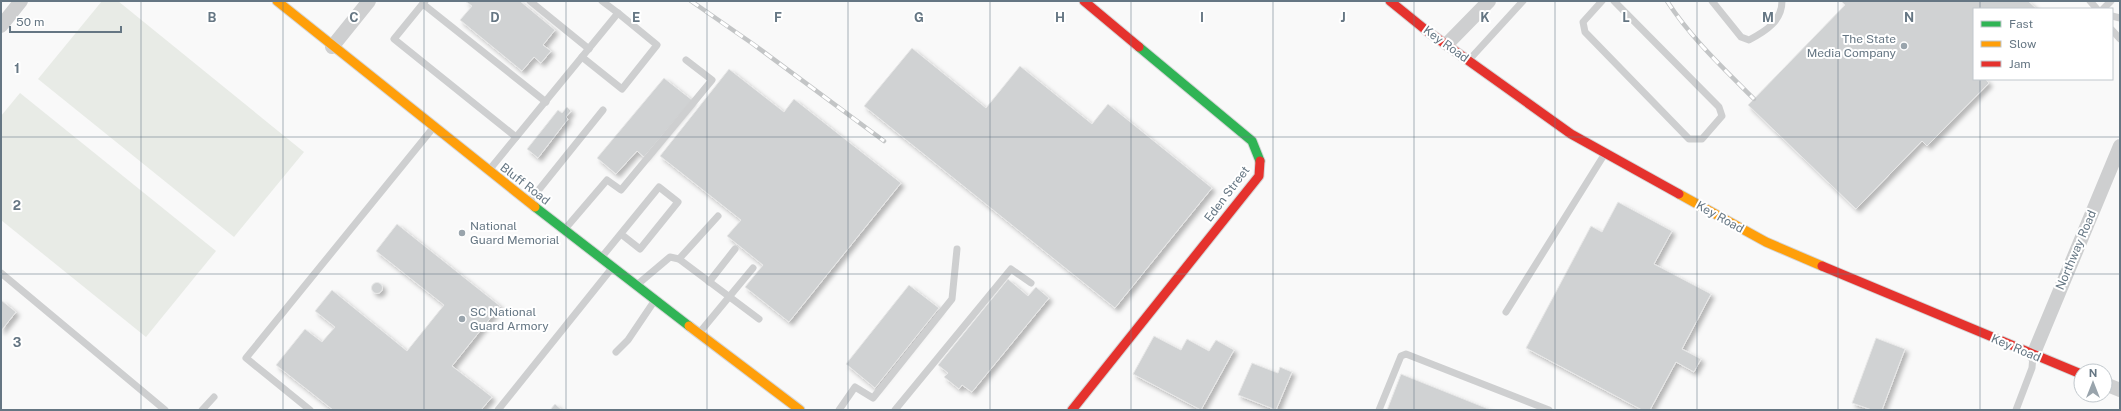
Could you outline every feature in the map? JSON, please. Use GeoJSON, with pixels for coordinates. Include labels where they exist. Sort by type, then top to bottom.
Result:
{"type":"FeatureCollection","features":[{"type":"Feature","properties":{"kind":"street"},"geometry":{"type":"LineString","coordinates":[[1,26],[22,1]]}},
{"type":"Feature","properties":{"kind":"street","name":"Bluff Road"},"geometry":{"type":"LineString","coordinates":[[278,1],[286,5],[332,46],[433,128],[698,334],[800,410]]}},
{"type":"Feature","properties":{"kind":"street"},"geometry":{"type":"LineString","coordinates":[[332,46],[369,1]]}},
{"type":"Feature","properties":{"kind":"street","name":"Eden Street"},"geometry":{"type":"LineString","coordinates":[[1072,410],[1259,176],[1261,166],[1261,157],[1252,140],[1084,1]]}},
{"type":"Feature","properties":{"kind":"street","name":"Key Road"},"geometry":{"type":"LineString","coordinates":[[1390,1],[1571,134],[1766,242],[2073,371]]}},
{"type":"Feature","properties":{"kind":"street"},"geometry":{"type":"LineString","coordinates":[[1447,44],[1489,1]]}},
{"type":"Feature","properties":{"kind":"street","name":"Northway Road"},"geometry":{"type":"LineString","coordinates":[[2033,355],[2120,146]]}},
{"type":"Feature","properties":{"kind":"lane"},"geometry":{"type":"LineString","coordinates":[[530,1],[589,49]]}},
{"type":"Feature","properties":{"kind":"lane"},"geometry":{"type":"LineString","coordinates":[[582,57],[622,89],[657,45],[602,1]]}},
{"type":"Feature","properties":{"kind":"lane"},"geometry":{"type":"LineString","coordinates":[[1469,60],[1523,1]]}},
{"type":"Feature","properties":{"kind":"lane"},"geometry":{"type":"LineString","coordinates":[[1602,1],[1583,22],[1585,32],[1689,139],[1702,139],[1722,116],[1719,107],[1614,1]]}},
{"type":"Feature","properties":{"kind":"lane"},"geometry":{"type":"LineString","coordinates":[[1712,1],[1741,37],[1749,40],[1765,32],[1780,15],[1782,1]]}},
{"type":"Feature","properties":{"kind":"lane"},"geometry":{"type":"LineString","coordinates":[[516,137],[394,39],[424,2],[546,102]]}},
{"type":"Feature","properties":{"kind":"lane"},"geometry":{"type":"LineString","coordinates":[[489,171],[618,13]]}},
{"type":"Feature","properties":{"kind":"lane"},"geometry":{"type":"LineString","coordinates":[[2113,31],[2120,39]]}},
{"type":"Feature","properties":{"kind":"lane"},"geometry":{"type":"LineString","coordinates":[[564,230],[607,180],[621,190],[712,80],[686,60]]}},
{"type":"Feature","properties":{"kind":"lane"},"geometry":{"type":"LineString","coordinates":[[529,202],[603,110]]}},
{"type":"Feature","properties":{"kind":"lane"},"geometry":{"type":"LineString","coordinates":[[310,410],[246,358],[433,128]]}},
{"type":"Feature","properties":{"kind":"lane"},"geometry":{"type":"LineString","coordinates":[[1506,312],[1605,153]]}},
{"type":"Feature","properties":{"kind":"lane"},"geometry":{"type":"LineString","coordinates":[[601,258],[659,187],[678,202],[640,249],[621,234]]}},
{"type":"Feature","properties":{"kind":"lane"},"geometry":{"type":"LineString","coordinates":[[679,259],[718,216]]}},
{"type":"Feature","properties":{"kind":"lane"},"geometry":{"type":"LineString","coordinates":[[709,282],[735,249]]}},
{"type":"Feature","properties":{"kind":"lane"},"geometry":{"type":"LineString","coordinates":[[839,410],[855,387],[874,398],[952,299],[957,249]]}},
{"type":"Feature","properties":{"kind":"lane"},"geometry":{"type":"LineString","coordinates":[[636,286],[670,257],[679,259],[759,319]]}},
{"type":"Feature","properties":{"kind":"lane"},"geometry":{"type":"LineString","coordinates":[[498,410],[613,267]]}},
{"type":"Feature","properties":{"kind":"lane"},"geometry":{"type":"LineString","coordinates":[[698,334],[753,268]]}},
{"type":"Feature","properties":{"kind":"lane"},"geometry":{"type":"LineString","coordinates":[[895,410],[1011,269],[1030,283]]}},
{"type":"Feature","properties":{"kind":"lane"},"geometry":{"type":"LineString","coordinates":[[1,273],[165,410]]}},
{"type":"Feature","properties":{"kind":"lane"},"geometry":{"type":"LineString","coordinates":[[616,352],[628,340],[655,300]]}},
{"type":"Feature","properties":{"kind":"lane"},"geometry":{"type":"LineString","coordinates":[[1379,410],[1401,356],[1406,354],[1549,410]]}},
{"type":"Feature","properties":{"kind":"lane"},"geometry":{"type":"LineString","coordinates":[[2016,410],[2032,368],[2033,355]]}},
{"type":"Feature","properties":{"kind":"lane"},"geometry":{"type":"LineString","coordinates":[[202,410],[214,397]]}},
{"type":"Feature","properties":{"kind":"shaded area"},"geometry":{"type":"Polygon","coordinates":[[[102,1],[118,1],[304,152],[234,237],[38,79],[102,1]]]}},
{"type":"Feature","properties":{"kind":"shaded area"},"geometry":{"type":"Polygon","coordinates":[[[20,93],[216,251],[146,337],[1,220],[1,116],[20,93]]]}},
{"type":"Feature","properties":{"kind":"building"},"geometry":{"type":"Polygon","coordinates":[[[465,1],[520,1],[555,30],[543,45],[551,51],[541,63],[534,57],[522,71],[460,20],[472,6],[465,1]]]}},
{"type":"Feature","properties":{"kind":"building"},"geometry":{"type":"Polygon","coordinates":[[[1841,1],[2028,1],[2036,8],[1973,8],[1973,80],[1986,80],[1989,83],[1927,146],[1922,141],[1856,209],[1748,105],[1845,5],[1841,1]]]}},
{"type":"Feature","properties":{"kind":"building"},"geometry":{"type":"Polygon","coordinates":[[[912,48],[986,108],[1020,66],[1092,124],[1108,104],[1212,188],[1115,308],[864,106],[912,48]]]}},
{"type":"Feature","properties":{"kind":"building"},"geometry":{"type":"Polygon","coordinates":[[[729,69],[784,112],[794,99],[901,183],[789,322],[745,287],[763,265],[727,236],[741,220],[660,156],[729,69]]]}},
{"type":"Feature","properties":{"kind":"building"},"geometry":{"type":"Polygon","coordinates":[[[664,78],[692,100],[644,157],[637,151],[616,174],[597,158],[664,78]]]}},
{"type":"Feature","properties":{"kind":"building"},"geometry":{"type":"Polygon","coordinates":[[[567,107],[571,111],[566,117],[568,119],[538,158],[527,149],[558,110],[562,113],[567,107]]]}},
{"type":"Feature","properties":{"kind":"building"},"geometry":{"type":"Polygon","coordinates":[[[1618,202],[1672,231],[1654,264],[1711,294],[1682,349],[1701,359],[1694,372],[1676,362],[1650,410],[1642,410],[1526,348],[1591,226],[1602,232],[1618,202]]]}},
{"type":"Feature","properties":{"kind":"building","name":"SC National Guard Armory"},"geometry":{"type":"Polygon","coordinates":[[[397,224],[500,306],[452,366],[492,397],[481,410],[333,410],[276,365],[305,329],[322,342],[335,327],[315,311],[332,290],[407,351],[444,305],[376,251],[397,224]]]}},
{"type":"Feature","properties":{"kind":"building"},"geometry":{"type":"Polygon","coordinates":[[[1008,279],[1028,296],[1036,287],[1049,298],[972,392],[962,385],[959,389],[944,377],[948,373],[938,365],[1008,279]]]}},
{"type":"Feature","properties":{"kind":"building"},"geometry":{"type":"Polygon","coordinates":[[[377,282],[381,284],[383,288],[381,292],[377,294],[373,292],[371,288],[373,284],[377,282]]]}},
{"type":"Feature","properties":{"kind":"building"},"geometry":{"type":"Polygon","coordinates":[[[909,285],[939,308],[875,388],[846,364],[909,285]]]}},
{"type":"Feature","properties":{"kind":"building"},"geometry":{"type":"Polygon","coordinates":[[[1,300],[16,312],[1,331],[1,300]]]}},
{"type":"Feature","properties":{"kind":"building"},"geometry":{"type":"Polygon","coordinates":[[[1154,336],[1181,350],[1187,339],[1209,351],[1216,340],[1234,350],[1201,410],[1133,374],[1154,336]]]}},
{"type":"Feature","properties":{"kind":"building"},"geometry":{"type":"Polygon","coordinates":[[[1876,338],[1905,349],[1882,410],[1872,410],[1852,403],[1876,338]]]}},
{"type":"Feature","properties":{"kind":"building"},"geometry":{"type":"Polygon","coordinates":[[[1252,363],[1278,373],[1280,367],[1292,372],[1276,410],[1238,395],[1252,363]]]}},
{"type":"Feature","properties":{"kind":"building"},"geometry":{"type":"Polygon","coordinates":[[[1401,374],[1491,410],[1387,410],[1401,374]]]}},
{"type":"Feature","properties":{"kind":"building"},"geometry":{"type":"Polygon","coordinates":[[[555,404],[562,410],[550,410],[555,404]]]}},
{"type":"Feature","properties":{"kind":"railway"},"geometry":{"type":"LineString","coordinates":[[691,1],[753,44],[884,141]]}},
{"type":"Feature","properties":{"kind":"railway"},"geometry":{"type":"LineString","coordinates":[[1667,1],[1686,28],[1754,99]]}},
{"type":"Feature","properties":{"kind":"traffic: fast"},"geometry":{"type":"LineString","coordinates":[[1139,47],[1252,141],[1260,161]]}},
{"type":"Feature","properties":{"kind":"traffic: fast"},"geometry":{"type":"LineString","coordinates":[[535,207],[689,326]]}},
{"type":"Feature","properties":{"kind":"traffic: slow"},"geometry":{"type":"LineString","coordinates":[[277,1],[535,207]]}},
{"type":"Feature","properties":{"kind":"traffic: slow"},"geometry":{"type":"LineString","coordinates":[[1679,194],[1766,242],[1822,266]]}},
{"type":"Feature","properties":{"kind":"traffic: slow"},"geometry":{"type":"LineString","coordinates":[[689,326],[800,410]]}},
{"type":"Feature","properties":{"kind":"traffic: jam"},"geometry":{"type":"LineString","coordinates":[[1084,1],[1139,47]]}},
{"type":"Feature","properties":{"kind":"traffic: jam"},"geometry":{"type":"LineString","coordinates":[[1390,1],[1427,31],[1571,134],[1679,194]]}},
{"type":"Feature","properties":{"kind":"traffic: jam"},"geometry":{"type":"LineString","coordinates":[[1072,410],[1259,176],[1260,161]]}},
{"type":"Feature","properties":{"kind":"traffic: jam"},"geometry":{"type":"LineString","coordinates":[[1822,266],[2073,371]]}},
{"type":"Feature","properties":{"kind":"place","name":"The State Media Company"},"geometry":{"type":"Point","coordinates":[1904,46]}},
{"type":"Feature","properties":{"kind":"place","name":"National Guard Memorial"},"geometry":{"type":"Point","coordinates":[462,233]}},
{"type":"Feature","properties":{"kind":"place","name":"SC National Guard Armory"},"geometry":{"type":"Point","coordinates":[462,319]}}]}
